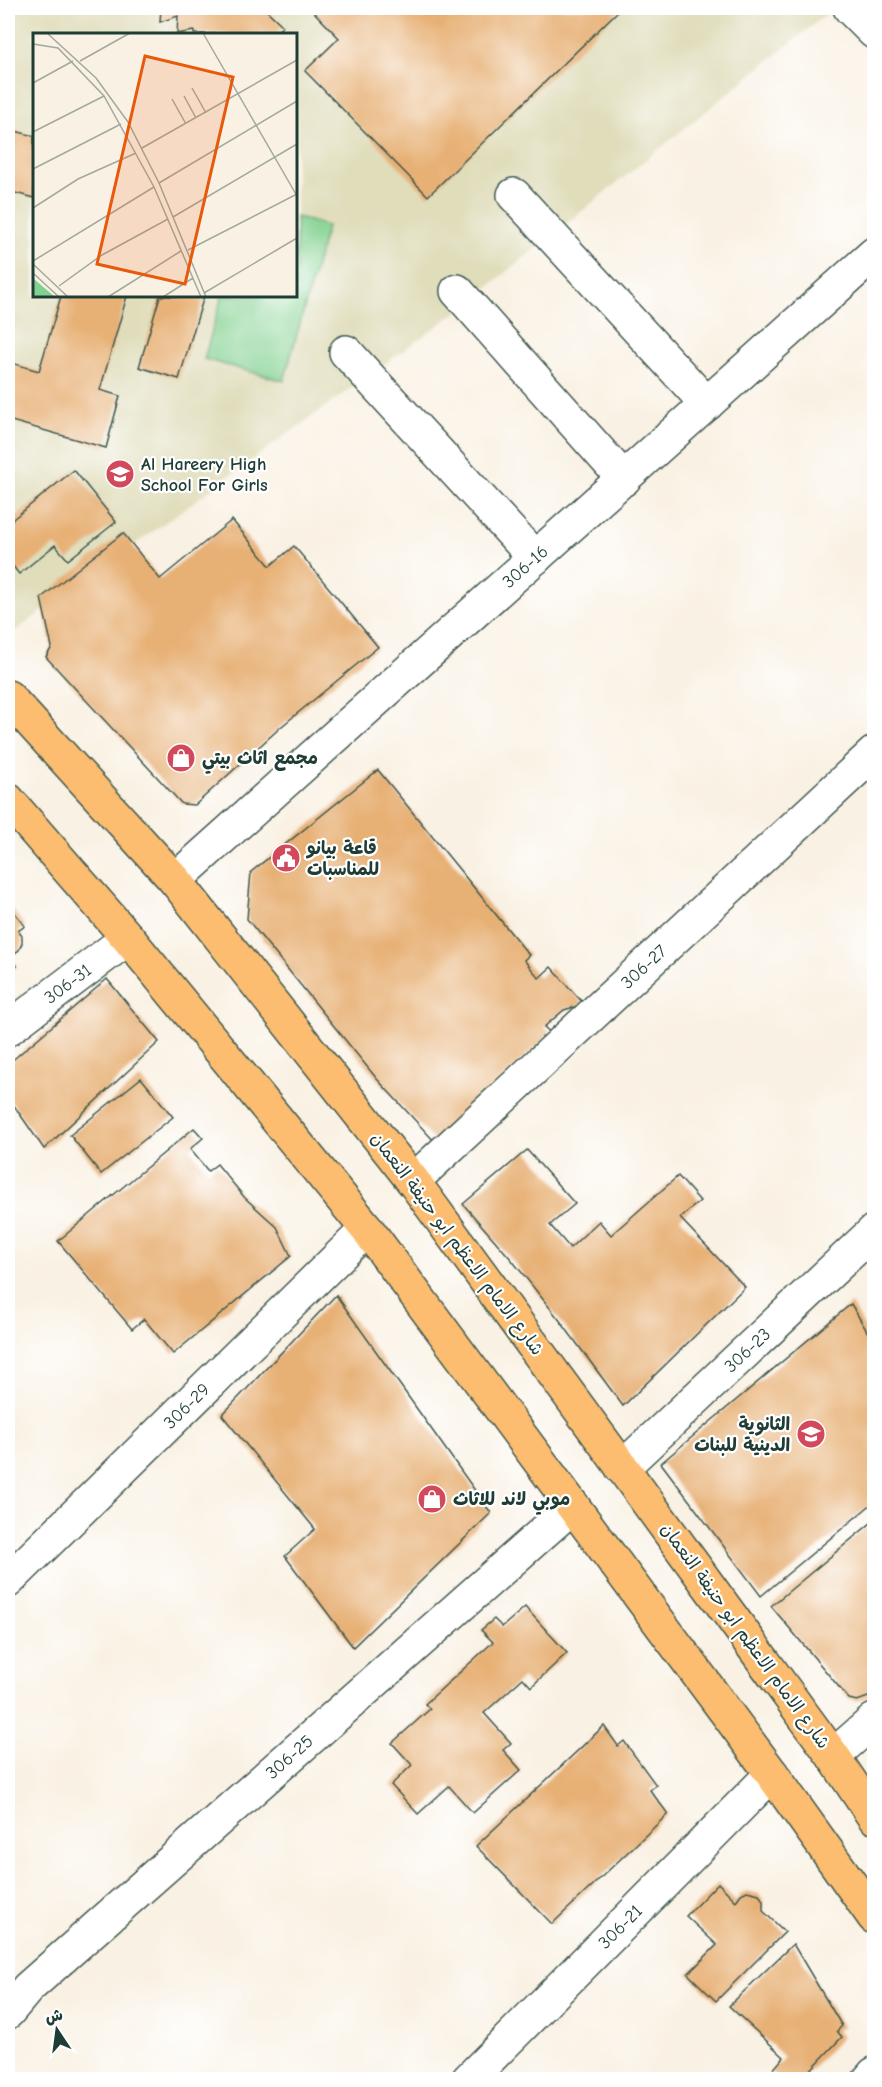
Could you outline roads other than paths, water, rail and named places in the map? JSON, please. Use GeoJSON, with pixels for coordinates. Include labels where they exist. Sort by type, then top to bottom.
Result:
{"type":"FeatureCollection","features":[{"type":"Feature","properties":{"kind":"main road","name":"شارع الامام الاعظم ابو حنيفة النعمان"},"geometry":{"type":"LineString","coordinates":[[8,697],[175,880],[413,1181],[833,1756],[874,1817]]}},
{"type":"Feature","properties":{"kind":"main road"},"geometry":{"type":"LineString","coordinates":[[8,800],[128,938],[367,1229],[772,1774],[874,1917]]}},
{"type":"Feature","properties":{"kind":"street"},"geometry":{"type":"LineString","coordinates":[[850,8],[874,32]]}},
{"type":"Feature","properties":{"kind":"street"},"geometry":{"type":"LineString","coordinates":[[514,195],[707,404]]}},
{"type":"Feature","properties":{"kind":"street","name":"306-16"},"geometry":{"type":"LineString","coordinates":[[175,880],[874,254]]}},
{"type":"Feature","properties":{"kind":"street"},"geometry":{"type":"LineString","coordinates":[[457,291],[624,478]]}},
{"type":"Feature","properties":{"kind":"street"},"geometry":{"type":"LineString","coordinates":[[346,352],[535,558]]}},
{"type":"Feature","properties":{"kind":"street","name":"306-27"},"geometry":{"type":"LineString","coordinates":[[413,1181],[874,753]]}},
{"type":"Feature","properties":{"kind":"street","name":"306-31"},"geometry":{"type":"LineString","coordinates":[[8,1029],[128,938]]}},
{"type":"Feature","properties":{"kind":"street","name":"306-29"},"geometry":{"type":"LineString","coordinates":[[8,1581],[367,1229]]}},
{"type":"Feature","properties":{"kind":"street","name":"306-23"},"geometry":{"type":"LineString","coordinates":[[622,1468],[874,1231]]}},
{"type":"Feature","properties":{"kind":"street","name":"306-25"},"geometry":{"type":"LineString","coordinates":[[8,2012],[28,1989],[573,1506]]}},
{"type":"Feature","properties":{"kind":"street"},"geometry":{"type":"LineString","coordinates":[[833,1756],[874,1720]]}},
{"type":"Feature","properties":{"kind":"street","name":"306-21"},"geometry":{"type":"LineString","coordinates":[[468,2079],[772,1774]]}},
{"type":"Feature","properties":{"kind":"street"},"geometry":{"type":"LineString","coordinates":[[869,2079],[874,2074]]}},
{"type":"Feature","properties":{"kind":"place","name":"Al Hareery High School For Girls"},"geometry":{"type":"Point","coordinates":[120,474]}},
{"type":"Feature","properties":{"kind":"place","name":"مجمع اثاث بيتي"},"geometry":{"type":"Point","coordinates":[181,758]}},
{"type":"Feature","properties":{"kind":"place","name":"قاعة بيانو للمناسبات"},"geometry":{"type":"Point","coordinates":[286,858]}},
{"type":"Feature","properties":{"kind":"place","name":"الثانوية الدينية للبنات"},"geometry":{"type":"Point","coordinates":[811,1434]}},
{"type":"Feature","properties":{"kind":"place","name":"موبي لاند للاثاث"},"geometry":{"type":"Point","coordinates":[432,1499]}}]}
